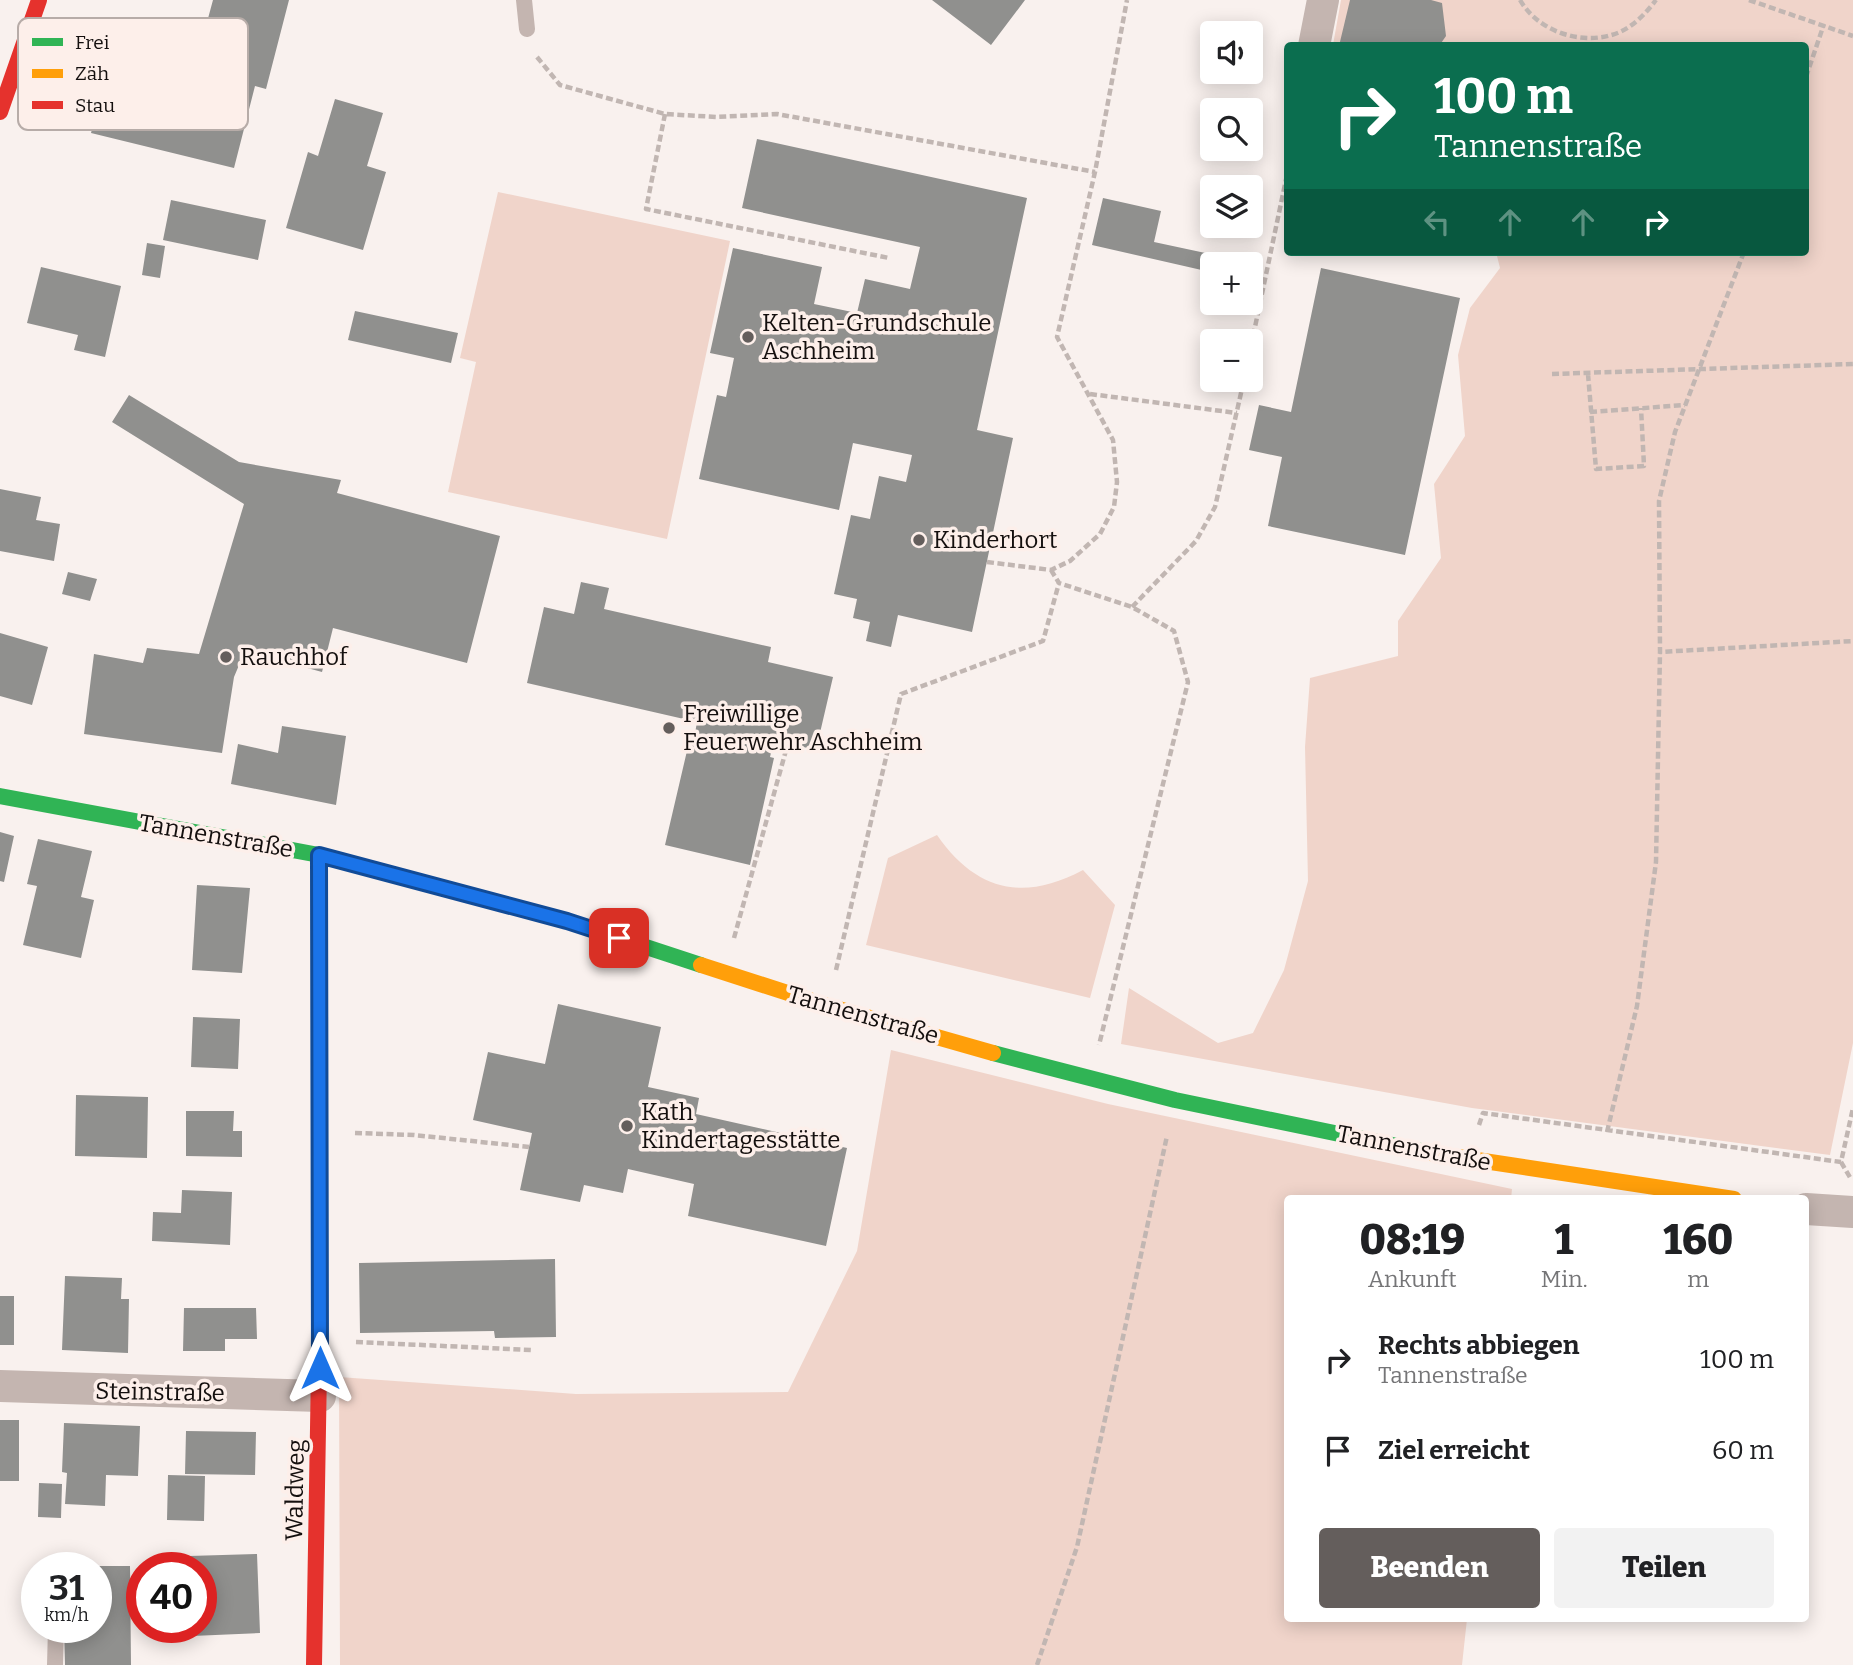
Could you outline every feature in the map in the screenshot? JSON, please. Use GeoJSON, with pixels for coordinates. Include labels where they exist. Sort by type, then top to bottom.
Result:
{"type":"FeatureCollection","features":[{"type":"Feature","properties":{"kind":"street"},"geometry":{"type":"LineString","coordinates":[[31,18],[39,0]]}},
{"type":"Feature","properties":{"kind":"street"},"geometry":{"type":"LineString","coordinates":[[1315,42],[1323,0]]}},
{"type":"Feature","properties":{"kind":"street"},"geometry":{"type":"LineString","coordinates":[[0,112],[6,72],[18,46]]}},
{"type":"Feature","properties":{"kind":"street","name":"Tannenstraße"},"geometry":{"type":"LineString","coordinates":[[0,796],[319,855],[567,921],[828,1006],[1090,1080],[1175,1100],[1475,1162],[1706,1195]]}},
{"type":"Feature","properties":{"kind":"street","name":"Waldweg"},"geometry":{"type":"LineString","coordinates":[[314,1665],[320,1396],[319,855]]}},
{"type":"Feature","properties":{"kind":"street"},"geometry":{"type":"LineString","coordinates":[[1809,1209],[1853,1212]]}},
{"type":"Feature","properties":{"kind":"street","name":"Steinstraße"},"geometry":{"type":"LineString","coordinates":[[0,1386],[320,1396]]}},
{"type":"Feature","properties":{"kind":"lane"},"geometry":{"type":"LineString","coordinates":[[524,0],[527,29]]}},
{"type":"Feature","properties":{"kind":"lane"},"geometry":{"type":"LineString","coordinates":[[55,1665],[56,1643]]}},
{"type":"Feature","properties":{"kind":"path"},"geometry":{"type":"LineString","coordinates":[[987,562],[1051,570],[1070,561],[1100,534],[1114,507],[1117,482],[1113,440],[1057,337],[1094,172],[1127,0]]}},
{"type":"Feature","properties":{"kind":"path"},"geometry":{"type":"LineString","coordinates":[[1520,0],[1525,9],[1545,26],[1569,37],[1595,38],[1620,32],[1642,18],[1656,0]]}},
{"type":"Feature","properties":{"kind":"path"},"geometry":{"type":"LineString","coordinates":[[1749,0],[1853,36]]}},
{"type":"Feature","properties":{"kind":"path"},"geometry":{"type":"LineString","coordinates":[[1809,68],[1824,24]]}},
{"type":"Feature","properties":{"kind":"path"},"geometry":{"type":"LineString","coordinates":[[537,57],[560,85],[664,114],[716,117],[777,114],[1094,172]]}},
{"type":"Feature","properties":{"kind":"path"},"geometry":{"type":"LineString","coordinates":[[664,114],[646,209],[889,258]]}},
{"type":"Feature","properties":{"kind":"path"},"geometry":{"type":"LineString","coordinates":[[1255,329],[1284,189]]}},
{"type":"Feature","properties":{"kind":"path"},"geometry":{"type":"LineString","coordinates":[[1607,1132],[1637,1006],[1656,862],[1660,652],[1659,502],[1675,432],[1742,256]]}},
{"type":"Feature","properties":{"kind":"path"},"geometry":{"type":"LineString","coordinates":[[1552,374],[1853,364]]}},
{"type":"Feature","properties":{"kind":"path"},"geometry":{"type":"LineString","coordinates":[[1588,374],[1596,469],[1644,466],[1641,408]]}},
{"type":"Feature","properties":{"kind":"path"},"geometry":{"type":"LineString","coordinates":[[1132,607],[1196,541],[1215,507],[1241,392]]}},
{"type":"Feature","properties":{"kind":"path"},"geometry":{"type":"LineString","coordinates":[[1089,394],[1237,413]]}},
{"type":"Feature","properties":{"kind":"path"},"geometry":{"type":"LineString","coordinates":[[1590,412],[1685,405]]}},
{"type":"Feature","properties":{"kind":"path"},"geometry":{"type":"LineString","coordinates":[[1051,570],[1059,583],[1132,607],[1174,631],[1188,682],[1090,1080]]}},
{"type":"Feature","properties":{"kind":"path"},"geometry":{"type":"LineString","coordinates":[[828,1006],[901,694],[1043,641],[1059,583]]}},
{"type":"Feature","properties":{"kind":"path"},"geometry":{"type":"LineString","coordinates":[[1660,652],[1853,642]]}},
{"type":"Feature","properties":{"kind":"path"},"geometry":{"type":"LineString","coordinates":[[724,972],[788,743]]}},
{"type":"Feature","properties":{"kind":"path"},"geometry":{"type":"LineString","coordinates":[[1037,1665],[1077,1547],[1175,1100]]}},
{"type":"Feature","properties":{"kind":"path"},"geometry":{"type":"LineString","coordinates":[[1853,1108],[1841,1162],[1853,1182]]}},
{"type":"Feature","properties":{"kind":"path"},"geometry":{"type":"LineString","coordinates":[[1476,1135],[1483,1113],[1841,1162]]}},
{"type":"Feature","properties":{"kind":"path"},"geometry":{"type":"LineString","coordinates":[[320,1132],[414,1135],[529,1147]]}},
{"type":"Feature","properties":{"kind":"path"},"geometry":{"type":"LineString","coordinates":[[320,1340],[532,1350]]}},
{"type":"Feature","properties":{"kind":"shaded area"},"geometry":{"type":"Polygon","coordinates":[[[1341,0],[1853,0],[1853,1043],[1830,1155],[1472,1108],[1121,1044],[1129,988],[1218,1043],[1253,1033],[1284,970],[1308,881],[1305,747],[1310,678],[1398,656],[1398,621],[1441,558],[1434,484],[1465,436],[1458,355],[1470,308],[1500,268],[1497,256],[1809,256],[1809,42],[1334,42],[1341,0]]]}},
{"type":"Feature","properties":{"kind":"shaded area"},"geometry":{"type":"Polygon","coordinates":[[[498,192],[730,241],[667,539],[448,492],[476,362],[460,358],[498,192]]]}},
{"type":"Feature","properties":{"kind":"shaded area"},"geometry":{"type":"Polygon","coordinates":[[[937,835],[968,869],[1002,886],[1040,886],[1083,870],[1115,905],[1090,998],[866,945],[888,858],[937,835]]]}},
{"type":"Feature","properties":{"kind":"shaded area"},"geometry":{"type":"Polygon","coordinates":[[[891,1050],[1108,1104],[1512,1189],[1511,1195],[1284,1195],[1284,1622],[1467,1622],[1462,1665],[340,1665],[339,1377],[576,1394],[788,1392],[857,1251],[891,1050]]]}},
{"type":"Feature","properties":{"kind":"building"},"geometry":{"type":"Polygon","coordinates":[[[213,0],[289,0],[266,89],[255,86],[248,113],[248,18],[208,18],[213,0]]]}},
{"type":"Feature","properties":{"kind":"building"},"geometry":{"type":"Polygon","coordinates":[[[932,0],[1025,0],[991,45],[932,0]]]}},
{"type":"Feature","properties":{"kind":"building"},"geometry":{"type":"Polygon","coordinates":[[[1350,0],[1431,0],[1442,3],[1446,36],[1442,42],[1340,42],[1350,0]]]}},
{"type":"Feature","properties":{"kind":"building"},"geometry":{"type":"Polygon","coordinates":[[[335,99],[383,113],[367,166],[386,172],[363,250],[286,228],[308,152],[318,156],[335,99]]]}},
{"type":"Feature","properties":{"kind":"building"},"geometry":{"type":"Polygon","coordinates":[[[92,130],[244,130],[234,168],[91,133],[92,130]]]}},
{"type":"Feature","properties":{"kind":"building"},"geometry":{"type":"Polygon","coordinates":[[[757,139],[1027,198],[977,430],[1013,438],[972,632],[898,615],[891,647],[866,641],[870,622],[853,618],[857,599],[834,594],[851,515],[870,519],[879,476],[906,482],[912,455],[853,443],[839,510],[699,479],[717,395],[726,397],[734,358],[710,353],[733,248],[822,267],[814,304],[857,313],[865,279],[910,289],[920,247],[742,208],[757,139]]]}},
{"type":"Feature","properties":{"kind":"building"},"geometry":{"type":"Polygon","coordinates":[[[1103,198],[1161,211],[1154,242],[1201,252],[1200,270],[1092,245],[1103,198]]]}},
{"type":"Feature","properties":{"kind":"building"},"geometry":{"type":"Polygon","coordinates":[[[171,200],[266,220],[258,260],[163,240],[171,200]]]}},
{"type":"Feature","properties":{"kind":"building"},"geometry":{"type":"Polygon","coordinates":[[[147,243],[165,246],[160,278],[142,275],[147,243]]]}},
{"type":"Feature","properties":{"kind":"building"},"geometry":{"type":"Polygon","coordinates":[[[41,267],[121,286],[105,357],[74,350],[78,335],[27,323],[41,267]]]}},
{"type":"Feature","properties":{"kind":"building"},"geometry":{"type":"Polygon","coordinates":[[[1321,268],[1460,298],[1405,555],[1268,526],[1282,457],[1249,450],[1259,405],[1291,412],[1321,268]]]}},
{"type":"Feature","properties":{"kind":"building"},"geometry":{"type":"Polygon","coordinates":[[[355,311],[458,333],[451,363],[348,340],[355,311]]]}},
{"type":"Feature","properties":{"kind":"building"},"geometry":{"type":"Polygon","coordinates":[[[129,395],[239,462],[341,480],[337,493],[500,536],[467,663],[333,628],[322,672],[245,651],[234,677],[222,753],[84,734],[94,654],[143,663],[147,648],[199,654],[244,504],[112,422],[129,395]]]}},
{"type":"Feature","properties":{"kind":"building"},"geometry":{"type":"Polygon","coordinates":[[[0,489],[41,497],[36,520],[60,524],[54,561],[0,551],[0,489]]]}},
{"type":"Feature","properties":{"kind":"building"},"geometry":{"type":"Polygon","coordinates":[[[68,572],[97,579],[90,601],[62,594],[68,572]]]}},
{"type":"Feature","properties":{"kind":"building"},"geometry":{"type":"Polygon","coordinates":[[[581,582],[609,588],[604,609],[771,647],[768,662],[833,677],[816,750],[774,740],[770,757],[774,758],[750,865],[665,845],[690,738],[694,739],[697,722],[527,683],[544,607],[574,614],[581,582]]]}},
{"type":"Feature","properties":{"kind":"building"},"geometry":{"type":"Polygon","coordinates":[[[0,633],[48,647],[32,705],[0,696],[0,633]]]}},
{"type":"Feature","properties":{"kind":"building"},"geometry":{"type":"Polygon","coordinates":[[[282,726],[346,736],[336,805],[231,784],[238,744],[278,753],[282,726]]]}},
{"type":"Feature","properties":{"kind":"building"},"geometry":{"type":"Polygon","coordinates":[[[0,832],[14,836],[4,882],[0,881],[0,832]]]}},
{"type":"Feature","properties":{"kind":"building"},"geometry":{"type":"Polygon","coordinates":[[[38,839],[92,851],[81,897],[94,900],[81,958],[23,945],[37,886],[27,884],[38,839]]]}},
{"type":"Feature","properties":{"kind":"building"},"geometry":{"type":"Polygon","coordinates":[[[197,885],[250,888],[242,973],[192,970],[197,885]]]}},
{"type":"Feature","properties":{"kind":"building","name":"Kath Kindertagesstätte"},"geometry":{"type":"Polygon","coordinates":[[[558,1004],[661,1027],[648,1087],[699,1098],[696,1114],[847,1148],[826,1246],[688,1216],[694,1184],[628,1169],[623,1193],[584,1185],[580,1202],[520,1190],[532,1133],[473,1120],[488,1052],[545,1064],[558,1004]]]}},
{"type":"Feature","properties":{"kind":"building"},"geometry":{"type":"Polygon","coordinates":[[[193,1017],[240,1019],[238,1069],[191,1067],[193,1017]]]}},
{"type":"Feature","properties":{"kind":"building"},"geometry":{"type":"Polygon","coordinates":[[[76,1095],[148,1097],[147,1158],[75,1156],[76,1095]]]}},
{"type":"Feature","properties":{"kind":"building"},"geometry":{"type":"Polygon","coordinates":[[[186,1111],[234,1111],[233,1131],[242,1131],[242,1157],[186,1156],[186,1111]]]}},
{"type":"Feature","properties":{"kind":"building"},"geometry":{"type":"Polygon","coordinates":[[[182,1190],[232,1192],[230,1245],[152,1241],[153,1212],[181,1213],[182,1190]]]}},
{"type":"Feature","properties":{"kind":"building"},"geometry":{"type":"Polygon","coordinates":[[[555,1259],[556,1337],[495,1338],[494,1331],[360,1333],[359,1263],[555,1259]]]}},
{"type":"Feature","properties":{"kind":"building"},"geometry":{"type":"Polygon","coordinates":[[[65,1276],[122,1278],[121,1299],[129,1299],[128,1353],[62,1350],[65,1276]]]}},
{"type":"Feature","properties":{"kind":"building"},"geometry":{"type":"Polygon","coordinates":[[[0,1296],[14,1296],[14,1345],[0,1345],[0,1296]]]}},
{"type":"Feature","properties":{"kind":"building"},"geometry":{"type":"Polygon","coordinates":[[[184,1308],[256,1308],[257,1339],[225,1339],[225,1351],[183,1351],[184,1308]]]}},
{"type":"Feature","properties":{"kind":"building"},"geometry":{"type":"Polygon","coordinates":[[[0,1420],[19,1420],[19,1481],[0,1481],[0,1420]]]}},
{"type":"Feature","properties":{"kind":"building"},"geometry":{"type":"Polygon","coordinates":[[[64,1423],[140,1426],[138,1476],[106,1475],[105,1506],[65,1504],[67,1473],[62,1472],[64,1423]]]}},
{"type":"Feature","properties":{"kind":"building"},"geometry":{"type":"Polygon","coordinates":[[[186,1431],[256,1432],[255,1475],[185,1474],[186,1431]]]}},
{"type":"Feature","properties":{"kind":"building"},"geometry":{"type":"Polygon","coordinates":[[[168,1475],[205,1476],[204,1521],[167,1520],[168,1475]]]}},
{"type":"Feature","properties":{"kind":"building"},"geometry":{"type":"Polygon","coordinates":[[[39,1483],[62,1484],[61,1518],[38,1517],[39,1483]]]}},
{"type":"Feature","properties":{"kind":"building"},"geometry":{"type":"Polygon","coordinates":[[[257,1554],[260,1633],[217,1635],[217,1555],[257,1554]]]}},
{"type":"Feature","properties":{"kind":"building"},"geometry":{"type":"Polygon","coordinates":[[[112,1566],[126,1566],[126,1643],[131,1643],[131,1665],[65,1665],[64,1643],[112,1643],[112,1566]]]}},
{"type":"Feature","properties":{"kind":"traffic: fast"},"geometry":{"type":"LineString","coordinates":[[0,796],[319,855],[567,921],[701,965]]}},
{"type":"Feature","properties":{"kind":"traffic: fast"},"geometry":{"type":"LineString","coordinates":[[319,855],[320,1310]]}},
{"type":"Feature","properties":{"kind":"traffic: fast"},"geometry":{"type":"LineString","coordinates":[[993,1053],[1175,1100],[1431,1153]]}},
{"type":"Feature","properties":{"kind":"traffic: slow"},"geometry":{"type":"LineString","coordinates":[[701,965],[828,1006],[993,1053]]}},
{"type":"Feature","properties":{"kind":"traffic: slow"},"geometry":{"type":"LineString","coordinates":[[1431,1153],[1708,1195]]}},
{"type":"Feature","properties":{"kind":"traffic: jam"},"geometry":{"type":"LineString","coordinates":[[33,18],[39,0]]}},
{"type":"Feature","properties":{"kind":"traffic: jam"},"geometry":{"type":"LineString","coordinates":[[0,112],[18,60]]}},
{"type":"Feature","properties":{"kind":"traffic: jam"},"geometry":{"type":"LineString","coordinates":[[314,1665],[320,1310]]}},
{"type":"Feature","properties":{"kind":"place","name":"Kelten-Grundschule Aschheim"},"geometry":{"type":"Point","coordinates":[748,337]}},
{"type":"Feature","properties":{"kind":"place","name":"Kinderhort"},"geometry":{"type":"Point","coordinates":[919,540]}},
{"type":"Feature","properties":{"kind":"place","name":"Rauchhof"},"geometry":{"type":"Point","coordinates":[226,657]}},
{"type":"Feature","properties":{"kind":"place","name":"Freiwillige Feuerwehr Aschheim"},"geometry":{"type":"Point","coordinates":[669,728]}},
{"type":"Feature","properties":{"kind":"place","name":"Kath Kindertagesstätte"},"geometry":{"type":"Point","coordinates":[627,1126]}},
{"type":"Feature","properties":{"kind":"route"},"geometry":{"type":"LineString","coordinates":[[320,1368],[319,855],[567,921],[619,938]]}}]}
